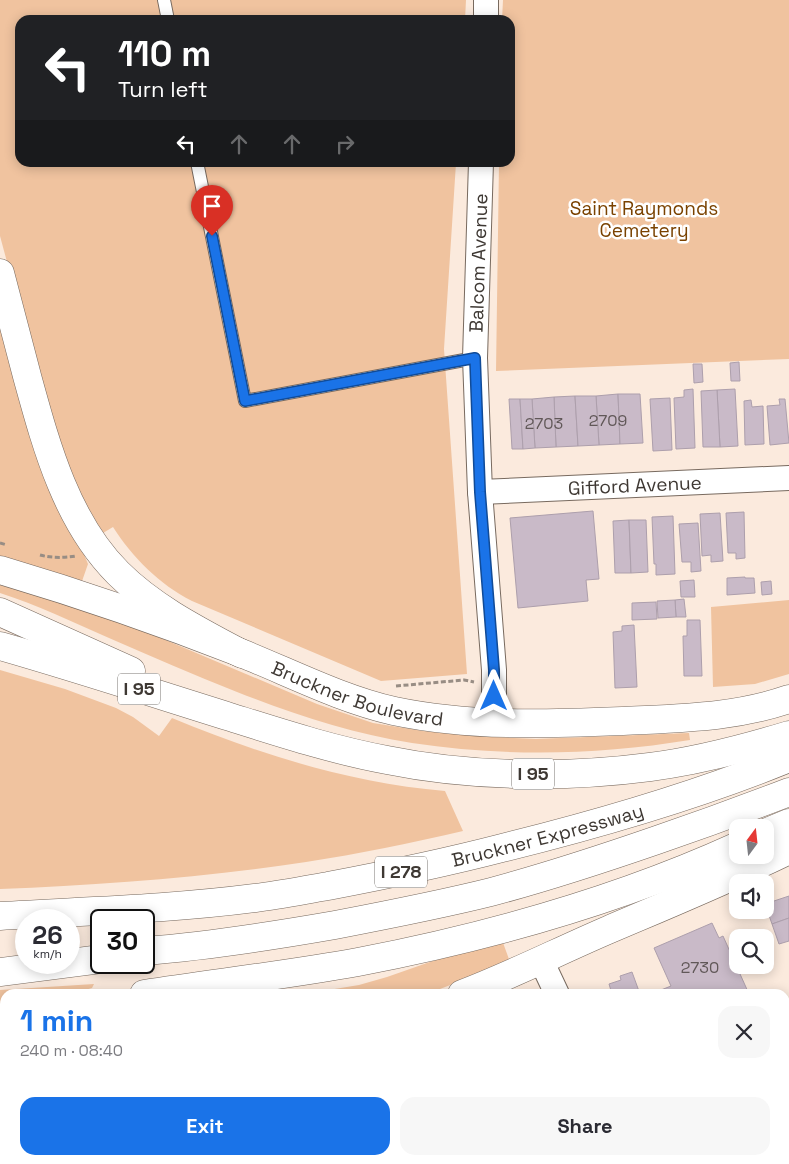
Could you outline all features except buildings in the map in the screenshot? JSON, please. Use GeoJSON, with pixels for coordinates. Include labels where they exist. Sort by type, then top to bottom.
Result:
{"type":"FeatureCollection","features":[{"type":"Feature","properties":{"kind":"main road"},"geometry":{"type":"LineString","coordinates":[[0,273],[46,442],[66,493],[95,546],[118,573],[149,600],[242,654]]}},
{"type":"Feature","properties":{"kind":"main road","name":"Bruckner Boulevard"},"geometry":{"type":"LineString","coordinates":[[0,570],[198,636],[329,690],[374,706],[412,714],[492,723],[552,724],[696,718],[736,713],[770,706],[789,699]]}},
{"type":"Feature","properties":{"kind":"main road"},"geometry":{"type":"LineString","coordinates":[[0,612],[173,690],[278,732]]}},
{"type":"Feature","properties":{"kind":"main road","name":"I 95"},"geometry":{"type":"LineString","coordinates":[[0,646],[278,732],[351,752],[397,762],[463,770],[538,774],[614,771],[651,767],[724,753],[789,735]]}},
{"type":"Feature","properties":{"kind":"main road","name":"Bruckner Expressway"},"geometry":{"type":"LineString","coordinates":[[0,916],[220,902],[295,892],[370,878],[480,854],[590,825],[690,794],[789,758]]}},
{"type":"Feature","properties":{"kind":"main road","name":"Bruckner Expressway"},"geometry":{"type":"LineString","coordinates":[[155,951],[272,936],[419,908],[491,891],[626,851],[789,792]]}},
{"type":"Feature","properties":{"kind":"main road"},"geometry":{"type":"LineString","coordinates":[[774,829],[789,823]]}},
{"type":"Feature","properties":{"kind":"main road"},"geometry":{"type":"LineString","coordinates":[[181,989],[356,962],[503,929],[634,888],[729,850]]}},
{"type":"Feature","properties":{"kind":"main road"},"geometry":{"type":"LineString","coordinates":[[474,989],[789,850]]}},
{"type":"Feature","properties":{"kind":"main road"},"geometry":{"type":"LineString","coordinates":[[0,956],[15,955]]}},
{"type":"Feature","properties":{"kind":"main road"},"geometry":{"type":"LineString","coordinates":[[0,972],[90,960]]}},
{"type":"Feature","properties":{"kind":"street"},"geometry":{"type":"LineString","coordinates":[[486,0],[486,15]]}},
{"type":"Feature","properties":{"kind":"street","name":"Balcom Avenue"},"geometry":{"type":"LineString","coordinates":[[481,167],[475,358],[480,492],[494,670],[492,723]]}},
{"type":"Feature","properties":{"kind":"street","name":"Gifford Avenue"},"geometry":{"type":"LineString","coordinates":[[480,492],[789,478]]}},
{"type":"Feature","properties":{"kind":"street"},"geometry":{"type":"LineString","coordinates":[[541,960],[555,989]]}},
{"type":"Feature","properties":{"kind":"lane"},"geometry":{"type":"LineString","coordinates":[[164,0],[167,15]]}},
{"type":"Feature","properties":{"kind":"lane"},"geometry":{"type":"LineString","coordinates":[[198,167],[245,401],[475,358]]}},
{"type":"Feature","properties":{"kind":"path"},"geometry":{"type":"LineString","coordinates":[[0,543],[12,547]]}},
{"type":"Feature","properties":{"kind":"path"},"geometry":{"type":"LineString","coordinates":[[35,554],[51,557],[71,557],[83,554],[95,546]]}},
{"type":"Feature","properties":{"kind":"path"},"geometry":{"type":"LineString","coordinates":[[391,686],[464,680],[477,682]]}},
{"type":"Feature","properties":{"kind":"green space"},"geometry":{"type":"Polygon","coordinates":[[[0,0],[466,0],[465,15],[15,15],[15,167],[456,167],[444,349],[467,674],[381,681],[192,601],[169,587],[138,560],[113,527],[103,533],[79,494],[40,384],[0,236],[0,0]]]}},
{"type":"Feature","properties":{"kind":"green space","name":"Saint Raymonds Cemetery"},"geometry":{"type":"Polygon","coordinates":[[[503,0],[789,0],[789,359],[496,371],[499,167],[515,167],[515,15],[502,15],[503,0]]]}},
{"type":"Feature","properties":{"kind":"green space"},"geometry":{"type":"Polygon","coordinates":[[[0,310],[88,564],[81,584],[0,559],[0,310]]]}},
{"type":"Feature","properties":{"kind":"green space"},"geometry":{"type":"Polygon","coordinates":[[[0,585],[38,595],[142,630],[317,704],[373,723],[423,731],[492,737],[536,739],[689,733],[690,740],[621,749],[586,751],[482,751],[412,743],[345,729],[221,686],[41,608],[0,593],[0,585]]]}},
{"type":"Feature","properties":{"kind":"green space"},"geometry":{"type":"Polygon","coordinates":[[[789,600],[789,674],[755,684],[713,687],[711,607],[789,600]]]}},
{"type":"Feature","properties":{"kind":"green space"},"geometry":{"type":"Polygon","coordinates":[[[0,670],[65,689],[116,708],[133,717],[159,736],[172,718],[272,755],[306,765],[374,781],[445,791],[463,831],[326,859],[230,872],[153,880],[0,889],[0,670]]]}},
{"type":"Feature","properties":{"kind":"green space"},"geometry":{"type":"Polygon","coordinates":[[[502,940],[510,962],[440,989],[335,989],[359,985],[387,977],[447,956],[502,940]]]}},
{"type":"Feature","properties":{"kind":"green space"},"geometry":{"type":"Polygon","coordinates":[[[94,984],[92,988],[88,989],[16,989],[94,984]]]}},
{"type":"Feature","properties":{"kind":"route"},"geometry":{"type":"LineString","coordinates":[[212,236],[245,401],[475,358],[480,492],[494,670],[494,696]]}}]}
